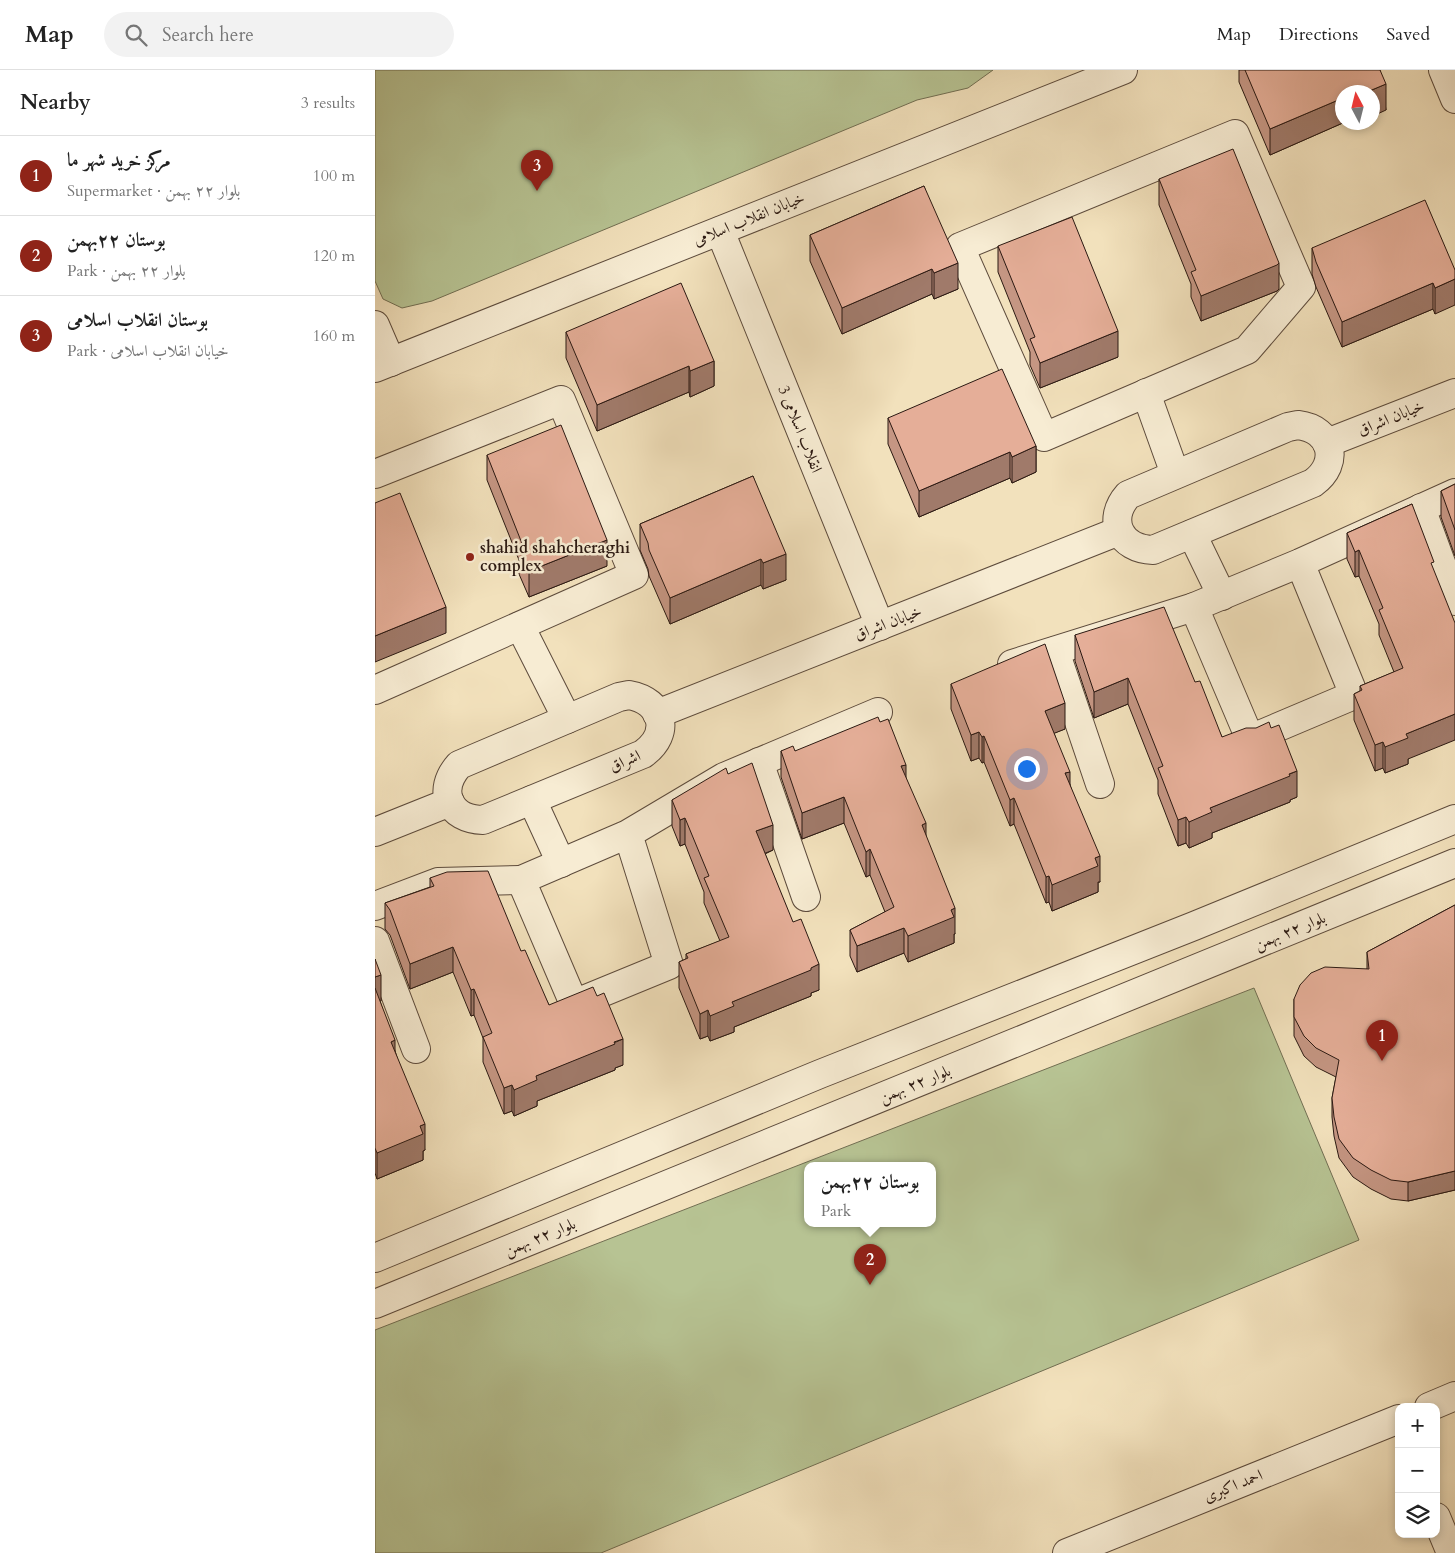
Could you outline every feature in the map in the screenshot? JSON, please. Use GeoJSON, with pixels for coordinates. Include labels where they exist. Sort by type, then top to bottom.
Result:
{"type":"FeatureCollection","features":[{"type":"Feature","properties":{"kind":"street","name":"خیابان انقلاب اسلامی"},"geometry":{"type":"LineString","coordinates":[[383,365],[720,231],[1066,81],[1123,70]]}},
{"type":"Feature","properties":{"kind":"street"},"geometry":{"type":"LineString","coordinates":[[1443,70],[1455,99]]}},
{"type":"Feature","properties":{"kind":"street"},"geometry":{"type":"LineString","coordinates":[[1235,134],[1301,287],[1247,350],[1146,393],[1044,437],[960,247],[1235,134]]}},
{"type":"Feature","properties":{"kind":"street","name":"انقلاب اسلامی 3"},"geometry":{"type":"LineString","coordinates":[[720,231],[880,626]]}},
{"type":"Feature","properties":{"kind":"street"},"geometry":{"type":"LineString","coordinates":[[375,325],[383,365]]}},
{"type":"Feature","properties":{"kind":"street","name":"خیابان اشراق"},"geometry":{"type":"LineString","coordinates":[[1327,443],[1455,392]]}},
{"type":"Feature","properties":{"kind":"street"},"geometry":{"type":"LineString","coordinates":[[1146,393],[1175,474]]}},
{"type":"Feature","properties":{"kind":"street"},"geometry":{"type":"LineString","coordinates":[[375,474],[561,400],[634,575],[375,690]]}},
{"type":"Feature","properties":{"kind":"street"},"geometry":{"type":"LineString","coordinates":[[1298,425],[1309,426],[1318,431],[1327,443],[1330,458],[1327,468],[1322,477],[1313,483],[1153,550],[1143,550],[1133,546],[1125,540],[1119,531],[1117,522],[1118,512],[1121,502],[1128,494],[1175,474],[1288,427],[1298,425]]}},
{"type":"Feature","properties":{"kind":"street"},"geometry":{"type":"LineString","coordinates":[[990,671],[1194,607],[1300,563],[1455,493]]}},
{"type":"Feature","properties":{"kind":"street"},"geometry":{"type":"LineString","coordinates":[[1421,508],[1455,601]]}},
{"type":"Feature","properties":{"kind":"street","name":"خیابان اشراق"},"geometry":{"type":"LineString","coordinates":[[657,714],[1119,531]]}},
{"type":"Feature","properties":{"kind":"street"},"geometry":{"type":"LineString","coordinates":[[1192,534],[1222,596]]}},
{"type":"Feature","properties":{"kind":"street"},"geometry":{"type":"LineString","coordinates":[[1194,607],[1250,739],[1354,695],[1300,563]]}},
{"type":"Feature","properties":{"kind":"street"},"geometry":{"type":"LineString","coordinates":[[521,626],[567,719]]}},
{"type":"Feature","properties":{"kind":"street"},"geometry":{"type":"LineString","coordinates":[[1055,651],[1100,784]]}},
{"type":"Feature","properties":{"kind":"street"},"geometry":{"type":"LineString","coordinates":[[375,832],[450,802],[447,792],[448,782],[452,773],[459,765],[619,697],[629,695],[639,697],[648,702],[657,714]]}},
{"type":"Feature","properties":{"kind":"street"},"geometry":{"type":"LineString","coordinates":[[375,906],[438,882],[521,880],[628,834],[724,777],[878,712]]}},
{"type":"Feature","properties":{"kind":"street","name":"اشراق"},"geometry":{"type":"LineString","coordinates":[[450,802],[455,811],[463,817],[483,820],[643,754],[652,748],[658,739],[660,729],[657,714]]}},
{"type":"Feature","properties":{"kind":"street"},"geometry":{"type":"LineString","coordinates":[[759,762],[807,897]]}},
{"type":"Feature","properties":{"kind":"street"},"geometry":{"type":"LineString","coordinates":[[532,800],[561,863]]}},
{"type":"Feature","properties":{"kind":"street"},"geometry":{"type":"LineString","coordinates":[[375,1258],[821,1074],[1194,926],[1455,819]]}},
{"type":"Feature","properties":{"kind":"street"},"geometry":{"type":"LineString","coordinates":[[521,880],[574,1004],[669,965],[628,834]]}},
{"type":"Feature","properties":{"kind":"street","name":"بلوار ۲۲ بهمن"},"geometry":{"type":"LineString","coordinates":[[375,1304],[1455,863]]}},
{"type":"Feature","properties":{"kind":"street"},"geometry":{"type":"LineString","coordinates":[[375,941],[417,1048]]}},
{"type":"Feature","properties":{"kind":"street"},"geometry":{"type":"LineString","coordinates":[[1438,1403],[1455,1396]]}},
{"type":"Feature","properties":{"kind":"street","name":"احمد اکبری"},"geometry":{"type":"LineString","coordinates":[[1067,1553],[1395,1424]]}},
{"type":"Feature","properties":{"kind":"street"},"geometry":{"type":"LineString","coordinates":[[1440,1527],[1451,1553]]}},
{"type":"Feature","properties":{"kind":"green space"},"geometry":{"type":"Polygon","coordinates":[[[375,70],[993,70],[968,88],[917,100],[432,301],[402,308],[383,299],[375,281],[375,70]]]}},
{"type":"Feature","properties":{"kind":"green space"},"geometry":{"type":"Polygon","coordinates":[[[1254,988],[1359,1240],[601,1553],[375,1553],[375,1330],[804,1163],[804,1227],[936,1227],[936,1162],[807,1162],[1254,988]]]}},
{"type":"Feature","properties":{"kind":"building"},"geometry":{"type":"Polygon","coordinates":[[[1245,70],[1380,70],[1386,84],[1380,87],[1380,85],[1335,85],[1335,101],[1270,129],[1245,70]]]}},
{"type":"Feature","properties":{"kind":"building"},"geometry":{"type":"Polygon","coordinates":[[[1233,149],[1279,263],[1201,296],[1191,272],[1196,270],[1159,179],[1233,149]]]}},
{"type":"Feature","properties":{"kind":"building"},"geometry":{"type":"Polygon","coordinates":[[[924,186],[958,263],[934,273],[932,269],[842,308],[810,235],[924,186]]]}},
{"type":"Feature","properties":{"kind":"building"},"geometry":{"type":"Polygon","coordinates":[[[1425,200],[1455,270],[1455,279],[1435,288],[1433,283],[1342,322],[1316,262],[1312,248],[1425,200]]]}},
{"type":"Feature","properties":{"kind":"building"},"geometry":{"type":"Polygon","coordinates":[[[1072,217],[1118,331],[1040,363],[1030,339],[1035,337],[998,246],[1072,217]]]}},
{"type":"Feature","properties":{"kind":"building"},"geometry":{"type":"Polygon","coordinates":[[[681,283],[714,361],[690,371],[689,366],[597,405],[566,332],[681,283]]]}},
{"type":"Feature","properties":{"kind":"building"},"geometry":{"type":"Polygon","coordinates":[[[1002,369],[1036,446],[1012,457],[1010,452],[919,491],[888,418],[1002,369]]]}},
{"type":"Feature","properties":{"kind":"building"},"geometry":{"type":"Polygon","coordinates":[[[561,425],[607,540],[529,571],[519,548],[523,546],[487,455],[561,425]]]}},
{"type":"Feature","properties":{"kind":"building"},"geometry":{"type":"Polygon","coordinates":[[[753,476],[786,554],[763,563],[761,559],[670,598],[640,524],[753,476]]]}},
{"type":"Feature","properties":{"kind":"building"},"geometry":{"type":"Polygon","coordinates":[[[1455,484],[1455,530],[1441,491],[1455,484]]]}},
{"type":"Feature","properties":{"kind":"building"},"geometry":{"type":"Polygon","coordinates":[[[400,493],[446,607],[375,636],[375,503],[400,493]]]}},
{"type":"Feature","properties":{"kind":"building"},"geometry":{"type":"Polygon","coordinates":[[[1412,504],[1434,562],[1431,563],[1455,623],[1455,714],[1406,734],[1408,738],[1385,747],[1383,742],[1375,745],[1354,694],[1362,690],[1360,686],[1403,668],[1379,610],[1383,608],[1359,550],[1355,552],[1347,533],[1412,504]]]}},
{"type":"Feature","properties":{"kind":"building"},"geometry":{"type":"Polygon","coordinates":[[[1164,607],[1195,682],[1200,681],[1222,737],[1246,728],[1256,728],[1269,722],[1271,728],[1279,725],[1297,771],[1289,774],[1290,776],[1210,808],[1212,812],[1189,822],[1186,817],[1178,820],[1158,768],[1163,766],[1128,678],[1094,692],[1075,635],[1164,607]]]}},
{"type":"Feature","properties":{"kind":"building"},"geometry":{"type":"Polygon","coordinates":[[[1045,644],[1065,703],[1045,711],[1070,772],[1065,773],[1100,856],[1095,858],[1098,866],[1052,885],[1049,876],[1046,877],[1014,798],[1010,800],[984,736],[982,737],[979,732],[971,735],[951,684],[1045,644]]]}},
{"type":"Feature","properties":{"kind":"building"},"geometry":{"type":"Polygon","coordinates":[[[878,717],[880,722],[888,719],[906,765],[901,766],[926,823],[922,825],[955,908],[951,910],[954,917],[908,936],[904,928],[857,946],[850,930],[894,907],[870,849],[866,852],[844,797],[802,813],[781,751],[793,746],[795,751],[878,717]]]}},
{"type":"Feature","properties":{"kind":"building"},"geometry":{"type":"Polygon","coordinates":[[[752,763],[773,825],[756,831],[793,922],[801,919],[819,964],[811,968],[811,970],[732,1002],[734,1006],[710,1016],[708,1010],[700,1014],[679,962],[688,958],[686,954],[729,937],[704,878],[709,876],[685,818],[680,820],[672,800],[726,768],[728,774],[752,763]]]}},
{"type":"Feature","properties":{"kind":"building"},"geometry":{"type":"Polygon","coordinates":[[[488,871],[521,951],[525,950],[549,1005],[593,987],[597,996],[604,993],[623,1039],[536,1076],[537,1080],[514,1090],[512,1085],[504,1088],[483,1037],[492,1033],[474,989],[471,990],[453,947],[410,964],[390,910],[385,903],[434,886],[430,878],[447,872],[488,871]]]}},
{"type":"Feature","properties":{"kind":"building"},"geometry":{"type":"Polygon","coordinates":[[[1455,905],[1455,1171],[1408,1182],[1391,1180],[1353,1158],[1339,1139],[1332,1098],[1339,1060],[1316,1048],[1304,1036],[1294,1017],[1294,999],[1300,985],[1311,973],[1325,967],[1369,969],[1367,952],[1455,905]]]}},
{"type":"Feature","properties":{"kind":"building"},"geometry":{"type":"Polygon","coordinates":[[[375,959],[381,975],[375,977],[375,959]]]}},
{"type":"Feature","properties":{"kind":"building"},"geometry":{"type":"Polygon","coordinates":[[[375,988],[395,1040],[391,1042],[425,1124],[420,1126],[423,1134],[377,1153],[375,1148],[375,988]]]}},
{"type":"Feature","properties":{"kind":"place","name":"بوستان انقلاب اسلامی"},"geometry":{"type":"Point","coordinates":[537,191]}},
{"type":"Feature","properties":{"kind":"place","name":"shahid shahcheraghi complex"},"geometry":{"type":"Point","coordinates":[470,557]}},
{"type":"Feature","properties":{"kind":"place","name":"مرکز خرید شهر ما"},"geometry":{"type":"Point","coordinates":[1382,1061]}},
{"type":"Feature","properties":{"kind":"place","name":"بوستان ۲۲بهمن"},"geometry":{"type":"Point","coordinates":[870,1285]}}]}
